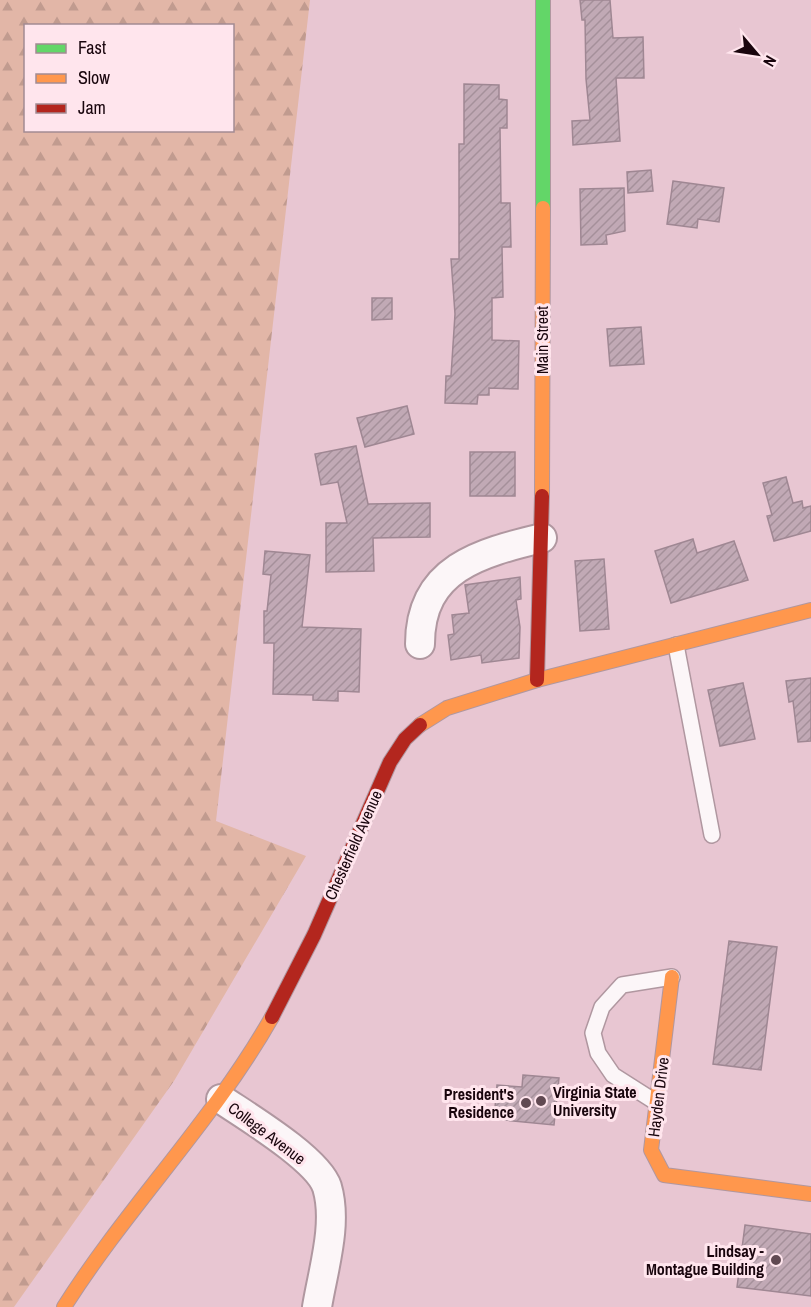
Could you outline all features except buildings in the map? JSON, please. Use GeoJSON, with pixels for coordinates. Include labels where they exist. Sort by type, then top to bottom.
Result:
{"type":"FeatureCollection","features":[{"type":"Feature","properties":{"kind":"main road","name":"Main Street"},"geometry":{"type":"LineString","coordinates":[[537,680],[542,538],[543,0]]}},
{"type":"Feature","properties":{"kind":"main road","name":"Chesterfield Avenue"},"geometry":{"type":"LineString","coordinates":[[64,1307],[122,1224],[220,1099],[271,1020],[307,951],[390,762],[405,740],[427,720],[447,708],[537,680],[811,610]]}},
{"type":"Feature","properties":{"kind":"main road","name":"Hayden Drive"},"geometry":{"type":"LineString","coordinates":[[672,977],[651,1150],[664,1175],[811,1194]]}},
{"type":"Feature","properties":{"kind":"street"},"geometry":{"type":"LineString","coordinates":[[420,644],[420,626],[426,604],[437,585],[458,567],[488,551],[542,538]]}},
{"type":"Feature","properties":{"kind":"street","name":"College Avenue"},"geometry":{"type":"LineString","coordinates":[[220,1099],[295,1151],[327,1186],[331,1223],[317,1307]]}},
{"type":"Feature","properties":{"kind":"lane"},"geometry":{"type":"LineString","coordinates":[[676,645],[712,835]]}},
{"type":"Feature","properties":{"kind":"lane"},"geometry":{"type":"LineString","coordinates":[[657,1103],[613,1075],[598,1053],[593,1033],[602,1006],[622,985],[672,977]]}},
{"type":"Feature","properties":{"kind":"green space"},"geometry":{"type":"Polygon","coordinates":[[[0,0],[310,0],[216,821],[306,856],[174,1081],[14,1307],[0,1307],[0,0]]]}},
{"type":"Feature","properties":{"kind":"traffic: fast"},"geometry":{"type":"LineString","coordinates":[[543,0],[543,208]]}},
{"type":"Feature","properties":{"kind":"traffic: slow"},"geometry":{"type":"LineString","coordinates":[[542,496],[543,208]]}},
{"type":"Feature","properties":{"kind":"traffic: slow"},"geometry":{"type":"LineString","coordinates":[[420,725],[447,708],[537,680],[811,610]]}},
{"type":"Feature","properties":{"kind":"traffic: slow"},"geometry":{"type":"LineString","coordinates":[[672,977],[651,1150],[664,1175],[811,1194]]}},
{"type":"Feature","properties":{"kind":"traffic: slow"},"geometry":{"type":"LineString","coordinates":[[64,1307],[115,1234],[224,1092],[272,1017]]}},
{"type":"Feature","properties":{"kind":"traffic: jam"},"geometry":{"type":"LineString","coordinates":[[537,680],[542,496]]}},
{"type":"Feature","properties":{"kind":"traffic: jam"},"geometry":{"type":"LineString","coordinates":[[272,1017],[314,935],[390,762],[405,739],[420,725]]}},
{"type":"Feature","properties":{"kind":"place","name":"Virginia State University"},"geometry":{"type":"Point","coordinates":[541,1101]}},
{"type":"Feature","properties":{"kind":"place","name":"President's Residence"},"geometry":{"type":"Point","coordinates":[526,1103]}},
{"type":"Feature","properties":{"kind":"place","name":"Lindsay - Montague Building"},"geometry":{"type":"Point","coordinates":[776,1260]}}]}
